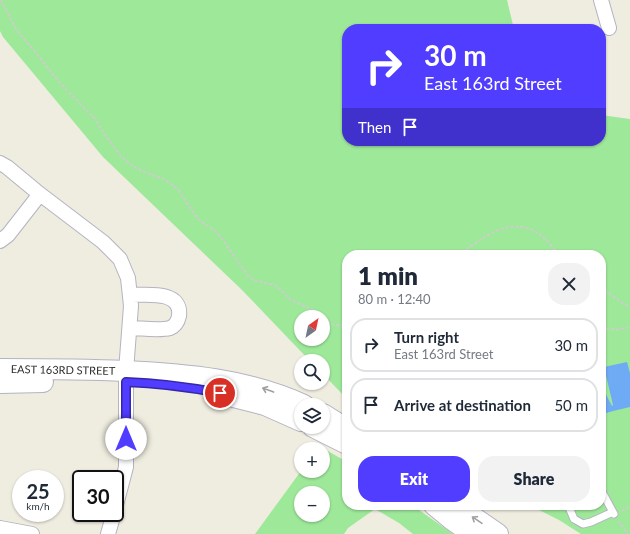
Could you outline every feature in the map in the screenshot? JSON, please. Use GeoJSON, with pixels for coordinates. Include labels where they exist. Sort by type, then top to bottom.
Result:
{"type":"FeatureCollection","features":[{"type":"Feature","properties":{"kind":"street"},"geometry":{"type":"LineString","coordinates":[[601,0],[609,28]]}},
{"type":"Feature","properties":{"kind":"street"},"geometry":{"type":"LineString","coordinates":[[0,150],[4,165],[103,242],[120,259],[128,278],[131,306],[126,377],[126,467],[124,475]]}},
{"type":"Feature","properties":{"kind":"street"},"geometry":{"type":"LineString","coordinates":[[0,240],[8,235],[40,194]]}},
{"type":"Feature","properties":{"kind":"street"},"geometry":{"type":"LineString","coordinates":[[130,295],[167,297],[174,300],[180,310],[178,320],[172,327],[165,329],[130,328]]}},
{"type":"Feature","properties":{"kind":"street","name":"EAST 163RD STREET"},"geometry":{"type":"LineString","coordinates":[[0,369],[87,369],[152,383],[190,387],[234,396],[265,405],[294,418]]}},
{"type":"Feature","properties":{"kind":"street","name":"EAST 163RD STREET"},"geometry":{"type":"LineString","coordinates":[[0,383],[88,380],[126,377],[152,372],[235,382],[262,388],[294,401]]}},
{"type":"Feature","properties":{"kind":"street"},"geometry":{"type":"LineString","coordinates":[[330,418],[342,426]]}},
{"type":"Feature","properties":{"kind":"street"},"geometry":{"type":"LineString","coordinates":[[327,434],[342,442]]}},
{"type":"Feature","properties":{"kind":"street"},"geometry":{"type":"LineString","coordinates":[[440,510],[472,534]]}},
{"type":"Feature","properties":{"kind":"street"},"geometry":{"type":"LineString","coordinates":[[463,510],[498,534]]}},
{"type":"Feature","properties":{"kind":"street"},"geometry":{"type":"LineString","coordinates":[[108,534],[111,522]]}},
{"type":"Feature","properties":{"kind":"street"},"geometry":{"type":"LineString","coordinates":[[0,528],[32,534]]}},
{"type":"Feature","properties":{"kind":"lane"},"geometry":{"type":"LineString","coordinates":[[570,510],[574,519],[583,524],[591,522],[613,513],[606,500]]}},
{"type":"Feature","properties":{"kind":"path"},"geometry":{"type":"LineString","coordinates":[[1,0],[20,34],[58,82],[96,120],[104,134],[121,156],[140,170],[164,179],[173,185],[179,191],[198,219],[220,236],[248,276],[253,280],[274,285],[291,300],[313,310]]}},
{"type":"Feature","properties":{"kind":"path"},"geometry":{"type":"LineString","coordinates":[[466,250],[500,229],[514,226],[529,229],[540,234],[556,250]]}},
{"type":"Feature","properties":{"kind":"path"},"geometry":{"type":"LineString","coordinates":[[606,291],[630,307]]}},
{"type":"Feature","properties":{"kind":"path"},"geometry":{"type":"LineString","coordinates":[[330,323],[333,325],[342,325]]}},
{"type":"Feature","properties":{"kind":"path"},"geometry":{"type":"LineString","coordinates":[[606,329],[615,330],[630,327]]}},
{"type":"Feature","properties":{"kind":"green space"},"geometry":{"type":"Polygon","coordinates":[[[0,0],[507,0],[513,24],[342,24],[342,146],[606,146],[606,116],[630,119],[630,534],[581,534],[559,520],[539,510],[606,510],[606,250],[342,250],[342,394],[330,381],[330,354],[303,354],[296,346],[330,346],[330,310],[294,310],[294,344],[242,290],[103,157],[3,37],[0,31],[0,0]]]}},
{"type":"Feature","properties":{"kind":"green space"},"geometry":{"type":"Polygon","coordinates":[[[330,452],[342,459],[342,510],[374,510],[348,528],[344,534],[255,534],[296,478],[330,478],[330,452]]]}},
{"type":"Feature","properties":{"kind":"green space"},"geometry":{"type":"Polygon","coordinates":[[[377,510],[419,510],[453,534],[413,534],[399,523],[377,510]]]}},
{"type":"Feature","properties":{"kind":"water"},"geometry":{"type":"Polygon","coordinates":[[[627,362],[630,373],[630,407],[606,413],[606,395],[612,406],[613,405],[606,375],[606,367],[627,362]]]}},
{"type":"Feature","properties":{"kind":"route"},"geometry":{"type":"LineString","coordinates":[[126,439],[126,382],[190,387],[220,393]]}}]}
